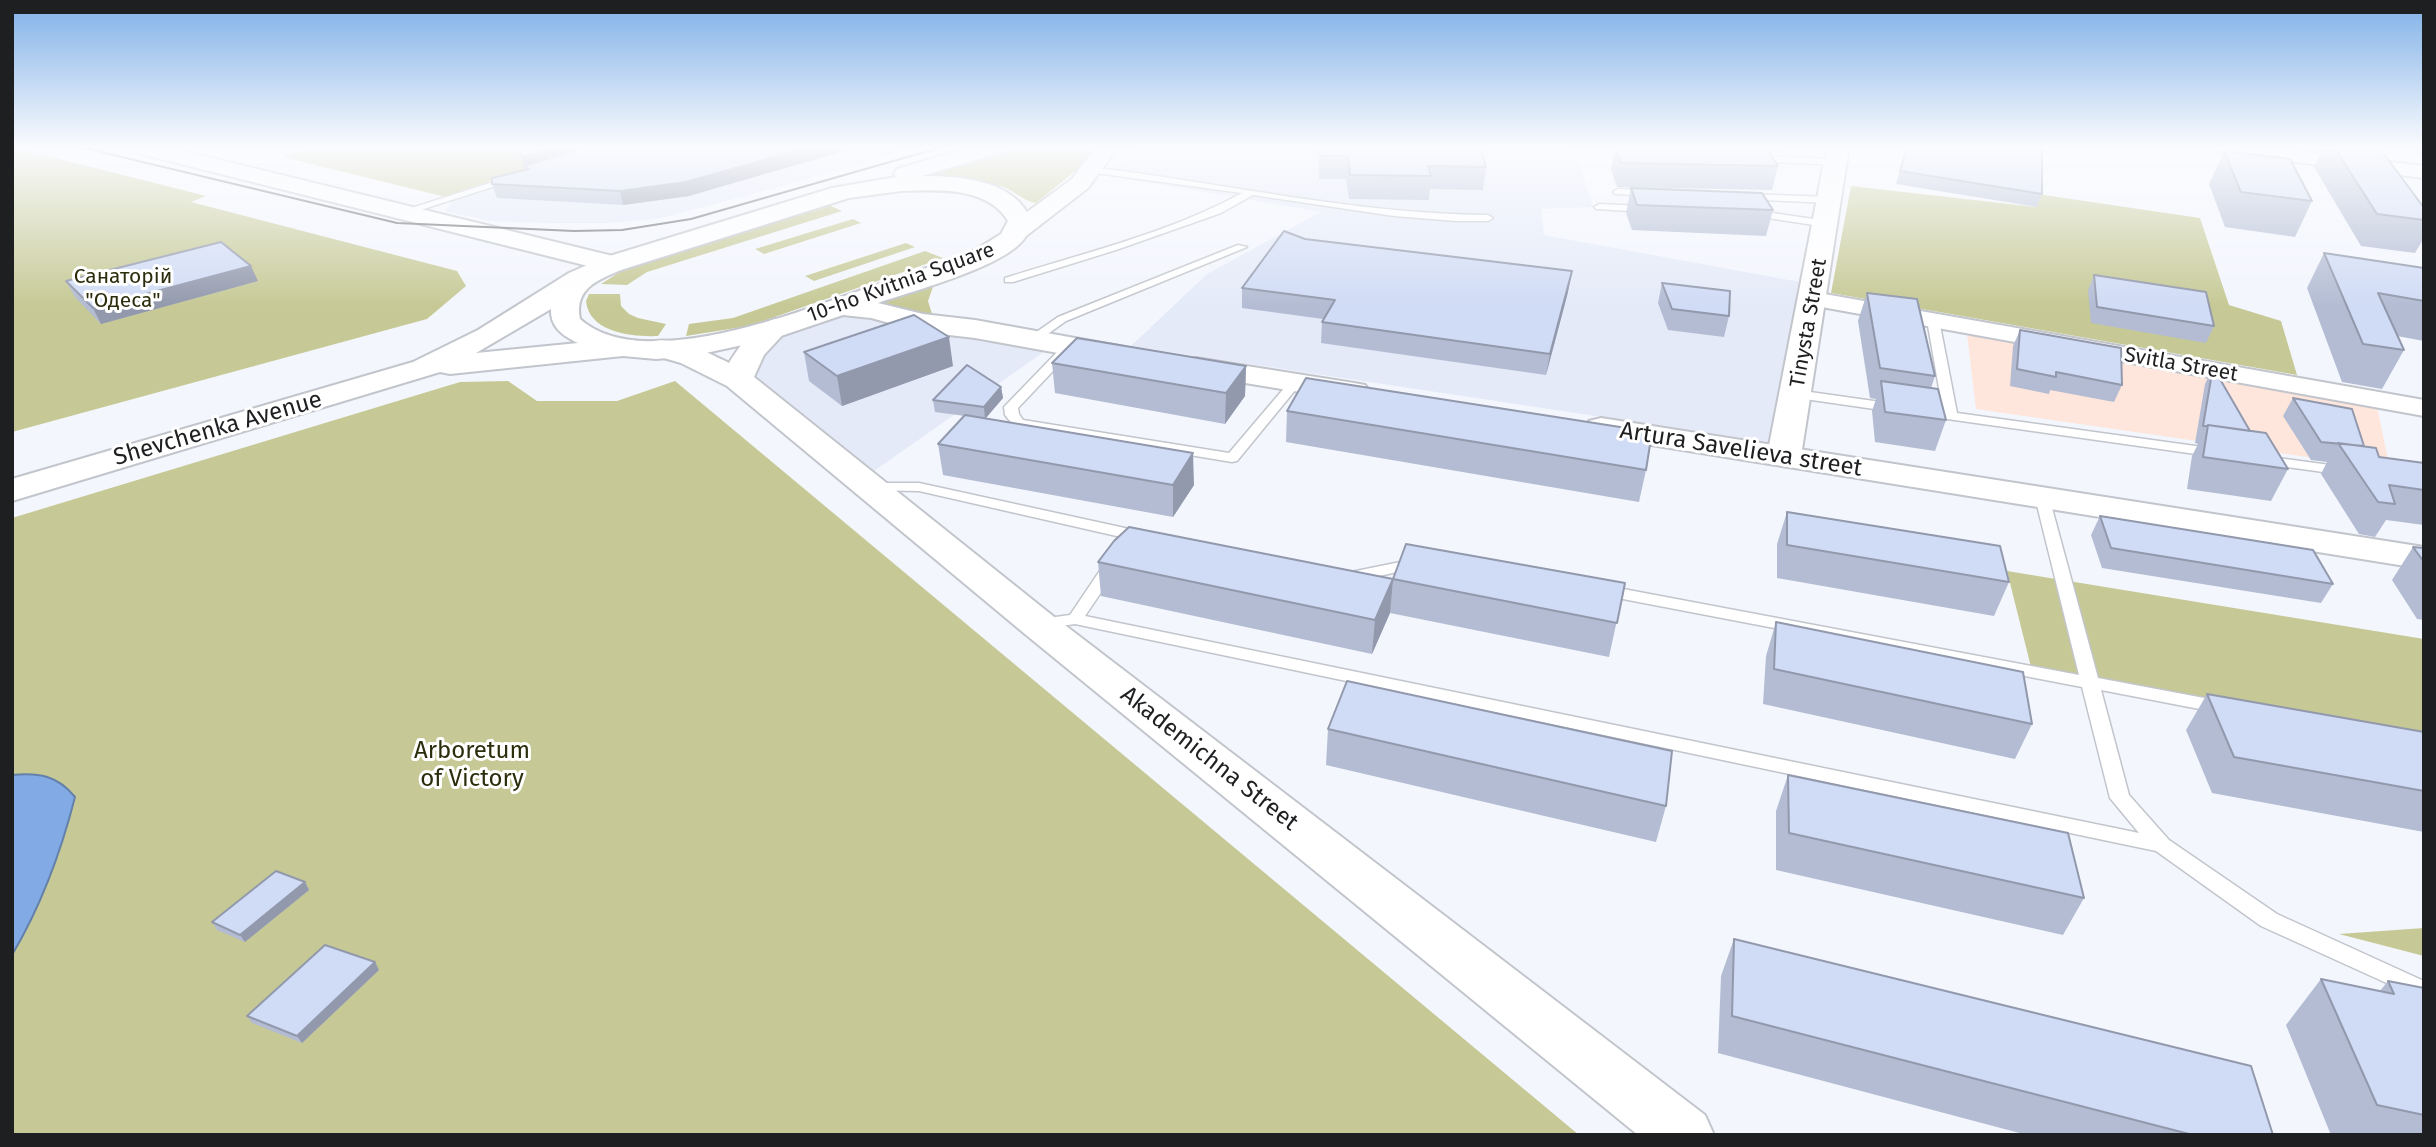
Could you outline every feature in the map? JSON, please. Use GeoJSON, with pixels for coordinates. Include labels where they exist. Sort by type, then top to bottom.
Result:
{"type":"FeatureCollection","features":[{"type":"Feature","properties":{"kind":"main road"},"geometry":{"type":"LineString","coordinates":[[363,201],[612,264]]}},
{"type":"Feature","properties":{"kind":"main road","name":"10-ho Kvitnia Square"},"geometry":{"type":"LineString","coordinates":[[819,201],[612,264],[579,279],[565,303],[566,321],[572,328],[597,341],[647,348],[715,343],[775,328],[970,262],[1001,247],[1018,230],[1020,220],[1018,212],[1004,201]]}},
{"type":"Feature","properties":{"kind":"main road"},"geometry":{"type":"LineString","coordinates":[[1018,230],[1059,201]]}},
{"type":"Feature","properties":{"kind":"main road","name":"Tinysta Street"},"geometry":{"type":"LineString","coordinates":[[1784,456],[1831,201]]}},
{"type":"Feature","properties":{"kind":"main road"},"geometry":{"type":"LineString","coordinates":[[970,262],[953,277],[947,287],[945,299],[950,307],[975,329]]}},
{"type":"Feature","properties":{"kind":"main road","name":"Shevchenka Avenue"},"geometry":{"type":"LineString","coordinates":[[12,490],[424,368],[488,337],[579,279]]}},
{"type":"Feature","properties":{"kind":"main road"},"geometry":{"type":"LineString","coordinates":[[839,307],[871,310],[923,323],[975,329],[1069,347],[1387,397]]}},
{"type":"Feature","properties":{"kind":"main road"},"geometry":{"type":"LineString","coordinates":[[738,379],[748,355],[775,328]]}},
{"type":"Feature","properties":{"kind":"main road","name":"Shevchenka Avenue"},"geometry":{"type":"LineString","coordinates":[[424,368],[536,355],[647,348]]}},
{"type":"Feature","properties":{"kind":"main road","name":"Akademichna Street"},"geometry":{"type":"LineString","coordinates":[[647,348],[692,357],[738,379],[869,487],[1057,622],[1684,1135]]}},
{"type":"Feature","properties":{"kind":"main road","name":"Artura Savelieva street"},"geometry":{"type":"LineString","coordinates":[[1570,424],[2424,558]]}},
{"type":"Feature","properties":{"kind":"street","name":"Svitla Street"},"geometry":{"type":"LineString","coordinates":[[1813,299],[2424,408]]}},
{"type":"Feature","properties":{"kind":"lane"},"geometry":{"type":"LineString","coordinates":[[407,211],[441,201]]}},
{"type":"Feature","properties":{"kind":"lane"},"geometry":{"type":"LineString","coordinates":[[1010,280],[1112,248],[1217,211],[1236,201]]}},
{"type":"Feature","properties":{"kind":"lane"},"geometry":{"type":"LineString","coordinates":[[1295,201],[1420,218],[1488,218]]}},
{"type":"Feature","properties":{"kind":"lane"},"geometry":{"type":"LineString","coordinates":[[1759,201],[1829,212]]}},
{"type":"Feature","properties":{"kind":"lane"},"geometry":{"type":"LineString","coordinates":[[1599,207],[1654,209]]}},
{"type":"Feature","properties":{"kind":"lane"},"geometry":{"type":"LineString","coordinates":[[1737,212],[1764,213],[1778,219],[1829,212]]}},
{"type":"Feature","properties":{"kind":"lane"},"geometry":{"type":"LineString","coordinates":[[1031,340],[1062,319],[1242,247]]}},
{"type":"Feature","properties":{"kind":"lane"},"geometry":{"type":"LineString","coordinates":[[1933,320],[1951,416]]}},
{"type":"Feature","properties":{"kind":"lane"},"geometry":{"type":"LineString","coordinates":[[1069,347],[1011,407],[1012,415],[1019,423],[1232,458],[1295,383]]}},
{"type":"Feature","properties":{"kind":"lane"},"geometry":{"type":"LineString","coordinates":[[1796,394],[2356,473]]}},
{"type":"Feature","properties":{"kind":"lane"},"geometry":{"type":"LineString","coordinates":[[869,487],[919,487],[1156,540],[1137,543],[1123,552],[1057,622]]}},
{"type":"Feature","properties":{"kind":"lane"},"geometry":{"type":"LineString","coordinates":[[2042,497],[2120,799],[2162,845],[2269,920],[2424,991]]}},
{"type":"Feature","properties":{"kind":"lane"},"geometry":{"type":"LineString","coordinates":[[1338,576],[1359,578],[1427,561]]}},
{"type":"Feature","properties":{"kind":"lane"},"geometry":{"type":"LineString","coordinates":[[1588,587],[2236,711]]}},
{"type":"Feature","properties":{"kind":"lane"},"geometry":{"type":"LineString","coordinates":[[1057,622],[2162,845]]}},
{"type":"Feature","properties":{"kind":"shaded area"},"geometry":{"type":"Polygon","coordinates":[[[453,201],[727,201],[661,218],[609,223],[489,221],[445,211],[453,201]]]}},
{"type":"Feature","properties":{"kind":"shaded area"},"geometry":{"type":"Polygon","coordinates":[[[1254,201],[1591,201],[1593,207],[1541,209],[1544,235],[1800,282],[1768,442],[1131,346],[1207,274],[1321,212],[1254,201]]]}},
{"type":"Feature","properties":{"kind":"shaded area"},"geometry":{"type":"Polygon","coordinates":[[[850,311],[1048,349],[874,471],[766,392],[748,362],[777,336],[850,311]]]}},
{"type":"Feature","properties":{"kind":"shaded area"},"geometry":{"type":"Polygon","coordinates":[[[1967,334],[2377,407],[2390,469],[1976,409],[1967,334]]]}},
{"type":"Feature","properties":{"kind":"green space","name":"Санаторій \"Одеса\""},"geometry":{"type":"Polygon","coordinates":[[[12,201],[195,201],[191,202],[457,271],[466,286],[427,319],[12,432],[12,201]]]}},
{"type":"Feature","properties":{"kind":"green space"},"geometry":{"type":"Polygon","coordinates":[[[1848,201],[1979,201],[2036,207],[2036,201],[2081,201],[2200,218],[2229,305],[2281,321],[2297,375],[1831,293],[1848,201]]]}},
{"type":"Feature","properties":{"kind":"green space"},"geometry":{"type":"Polygon","coordinates":[[[827,204],[842,211],[647,272],[627,285],[601,284],[626,268],[827,204]]]}},
{"type":"Feature","properties":{"kind":"green space"},"geometry":{"type":"Polygon","coordinates":[[[853,219],[861,223],[764,254],[755,249],[853,219]]]}},
{"type":"Feature","properties":{"kind":"green space"},"geometry":{"type":"Polygon","coordinates":[[[906,243],[915,247],[814,281],[805,276],[906,243]]]}},
{"type":"Feature","properties":{"kind":"green space"},"geometry":{"type":"Polygon","coordinates":[[[925,251],[943,258],[749,326],[686,336],[689,324],[733,318],[925,251]]]}},
{"type":"Feature","properties":{"kind":"green space"},"geometry":{"type":"Polygon","coordinates":[[[934,284],[928,301],[933,317],[880,303],[934,284]]]}},
{"type":"Feature","properties":{"kind":"green space"},"geometry":{"type":"Polygon","coordinates":[[[589,294],[620,294],[621,306],[629,314],[666,324],[658,336],[614,331],[595,320],[589,312],[586,301],[589,294]]]}},
{"type":"Feature","properties":{"kind":"green space","name":"Arboretum of Victory"},"geometry":{"type":"Polygon","coordinates":[[[508,381],[537,401],[617,401],[675,381],[1579,1135],[12,1135],[12,518],[460,382],[508,381]]]}},
{"type":"Feature","properties":{"kind":"green space"},"geometry":{"type":"Polygon","coordinates":[[[2007,571],[2424,639],[2424,745],[2033,675],[2007,571]]]}},
{"type":"Feature","properties":{"kind":"green space"},"geometry":{"type":"Polygon","coordinates":[[[2424,928],[2424,956],[2339,934],[2424,928]]]}},
{"type":"Feature","properties":{"kind":"water"},"geometry":{"type":"Polygon","coordinates":[[[12,775],[47,777],[62,784],[75,797],[49,878],[12,955],[12,775]]]}},
{"type":"Feature","properties":{"kind":"building"},"geometry":{"type":"Polygon","coordinates":[[[1635,201],[1767,201],[1773,210],[1637,205],[1635,201]]]}},
{"type":"Feature","properties":{"kind":"building"},"geometry":{"type":"Polygon","coordinates":[[[2368,201],[2418,201],[2424,208],[2424,220],[2377,214],[2368,201]]]}},
{"type":"Feature","properties":{"kind":"building"},"geometry":{"type":"Polygon","coordinates":[[[1284,231],[1305,239],[1572,271],[1550,354],[1322,322],[1335,300],[1242,288],[1284,231]]]}},
{"type":"Feature","properties":{"kind":"building"},"geometry":{"type":"Polygon","coordinates":[[[221,242],[251,266],[93,308],[66,281],[221,242]]]}},
{"type":"Feature","properties":{"kind":"building"},"geometry":{"type":"Polygon","coordinates":[[[2324,253],[2424,268],[2424,301],[2378,293],[2404,350],[2363,344],[2324,253]]]}},
{"type":"Feature","properties":{"kind":"building"},"geometry":{"type":"Polygon","coordinates":[[[2094,275],[2206,292],[2214,326],[2097,307],[2094,275]]]}},
{"type":"Feature","properties":{"kind":"building"},"geometry":{"type":"Polygon","coordinates":[[[1662,283],[1730,291],[1729,316],[1672,309],[1662,283]]]}},
{"type":"Feature","properties":{"kind":"building"},"geometry":{"type":"Polygon","coordinates":[[[1867,293],[1917,299],[1935,376],[1880,368],[1867,293]]]}},
{"type":"Feature","properties":{"kind":"building"},"geometry":{"type":"Polygon","coordinates":[[[914,315],[949,337],[837,376],[804,352],[914,315]]]}},
{"type":"Feature","properties":{"kind":"building"},"geometry":{"type":"Polygon","coordinates":[[[2020,330],[2121,348],[2122,385],[2056,372],[2056,377],[2017,369],[2020,330]]]}},
{"type":"Feature","properties":{"kind":"building"},"geometry":{"type":"Polygon","coordinates":[[[1077,338],[1246,366],[1226,393],[1052,363],[1077,338]]]}},
{"type":"Feature","properties":{"kind":"building"},"geometry":{"type":"Polygon","coordinates":[[[967,365],[1001,387],[984,407],[933,400],[967,365]]]}},
{"type":"Feature","properties":{"kind":"building"},"geometry":{"type":"Polygon","coordinates":[[[2213,367],[2250,431],[2203,426],[2213,367]]]}},
{"type":"Feature","properties":{"kind":"building"},"geometry":{"type":"Polygon","coordinates":[[[1306,378],[1652,432],[1646,470],[1287,411],[1306,378]]]}},
{"type":"Feature","properties":{"kind":"building"},"geometry":{"type":"Polygon","coordinates":[[[1881,381],[1938,389],[1946,420],[1885,412],[1881,381]]]}},
{"type":"Feature","properties":{"kind":"building"},"geometry":{"type":"Polygon","coordinates":[[[2293,398],[2352,409],[2364,446],[2321,442],[2293,398]]]}},
{"type":"Feature","properties":{"kind":"building"},"geometry":{"type":"Polygon","coordinates":[[[965,415],[1193,453],[1173,485],[938,444],[965,415]]]}},
{"type":"Feature","properties":{"kind":"building"},"geometry":{"type":"Polygon","coordinates":[[[2208,425],[2266,433],[2288,469],[2203,457],[2208,425]]]}},
{"type":"Feature","properties":{"kind":"building"},"geometry":{"type":"Polygon","coordinates":[[[2338,443],[2376,448],[2379,457],[2424,463],[2424,490],[2389,485],[2395,504],[2378,502],[2338,443]]]}},
{"type":"Feature","properties":{"kind":"building"},"geometry":{"type":"Polygon","coordinates":[[[1787,512],[2000,546],[2009,582],[1787,545],[1787,512]]]}},
{"type":"Feature","properties":{"kind":"building"},"geometry":{"type":"Polygon","coordinates":[[[2100,516],[2313,550],[2333,584],[2111,548],[2100,516]]]}},
{"type":"Feature","properties":{"kind":"building"},"geometry":{"type":"Polygon","coordinates":[[[1129,527],[1393,579],[1375,620],[1098,562],[1129,527]]]}},
{"type":"Feature","properties":{"kind":"building"},"geometry":{"type":"Polygon","coordinates":[[[1406,544],[1625,583],[1617,623],[1393,579],[1406,544]]]}},
{"type":"Feature","properties":{"kind":"building"},"geometry":{"type":"Polygon","coordinates":[[[2413,547],[2424,548],[2424,562],[2413,547]]]}},
{"type":"Feature","properties":{"kind":"building"},"geometry":{"type":"Polygon","coordinates":[[[1776,622],[2023,672],[2032,724],[1774,669],[1776,622]]]}},
{"type":"Feature","properties":{"kind":"building"},"geometry":{"type":"Polygon","coordinates":[[[1347,681],[1672,751],[1666,806],[1328,729],[1347,681]]]}},
{"type":"Feature","properties":{"kind":"building"},"geometry":{"type":"Polygon","coordinates":[[[2207,694],[2424,732],[2424,791],[2234,757],[2207,694]]]}},
{"type":"Feature","properties":{"kind":"building"},"geometry":{"type":"Polygon","coordinates":[[[1788,775],[2068,833],[2084,898],[1789,833],[1788,775]]]}},
{"type":"Feature","properties":{"kind":"building"},"geometry":{"type":"Polygon","coordinates":[[[276,871],[305,882],[240,935],[212,922],[276,871]]]}},
{"type":"Feature","properties":{"kind":"building"},"geometry":{"type":"Polygon","coordinates":[[[1734,939],[2251,1066],[2273,1135],[2193,1135],[1732,1016],[1734,939]]]}},
{"type":"Feature","properties":{"kind":"building"},"geometry":{"type":"Polygon","coordinates":[[[325,945],[375,962],[297,1036],[247,1016],[325,945]]]}},
{"type":"Feature","properties":{"kind":"building"},"geometry":{"type":"Polygon","coordinates":[[[2321,979],[2394,994],[2388,981],[2424,988],[2424,1115],[2377,1105],[2321,979]]]}},
{"type":"Feature","properties":{"kind":"tram line"},"geometry":{"type":"LineString","coordinates":[[303,201],[397,223],[574,231],[622,230],[691,219],[755,201]]}}]}
